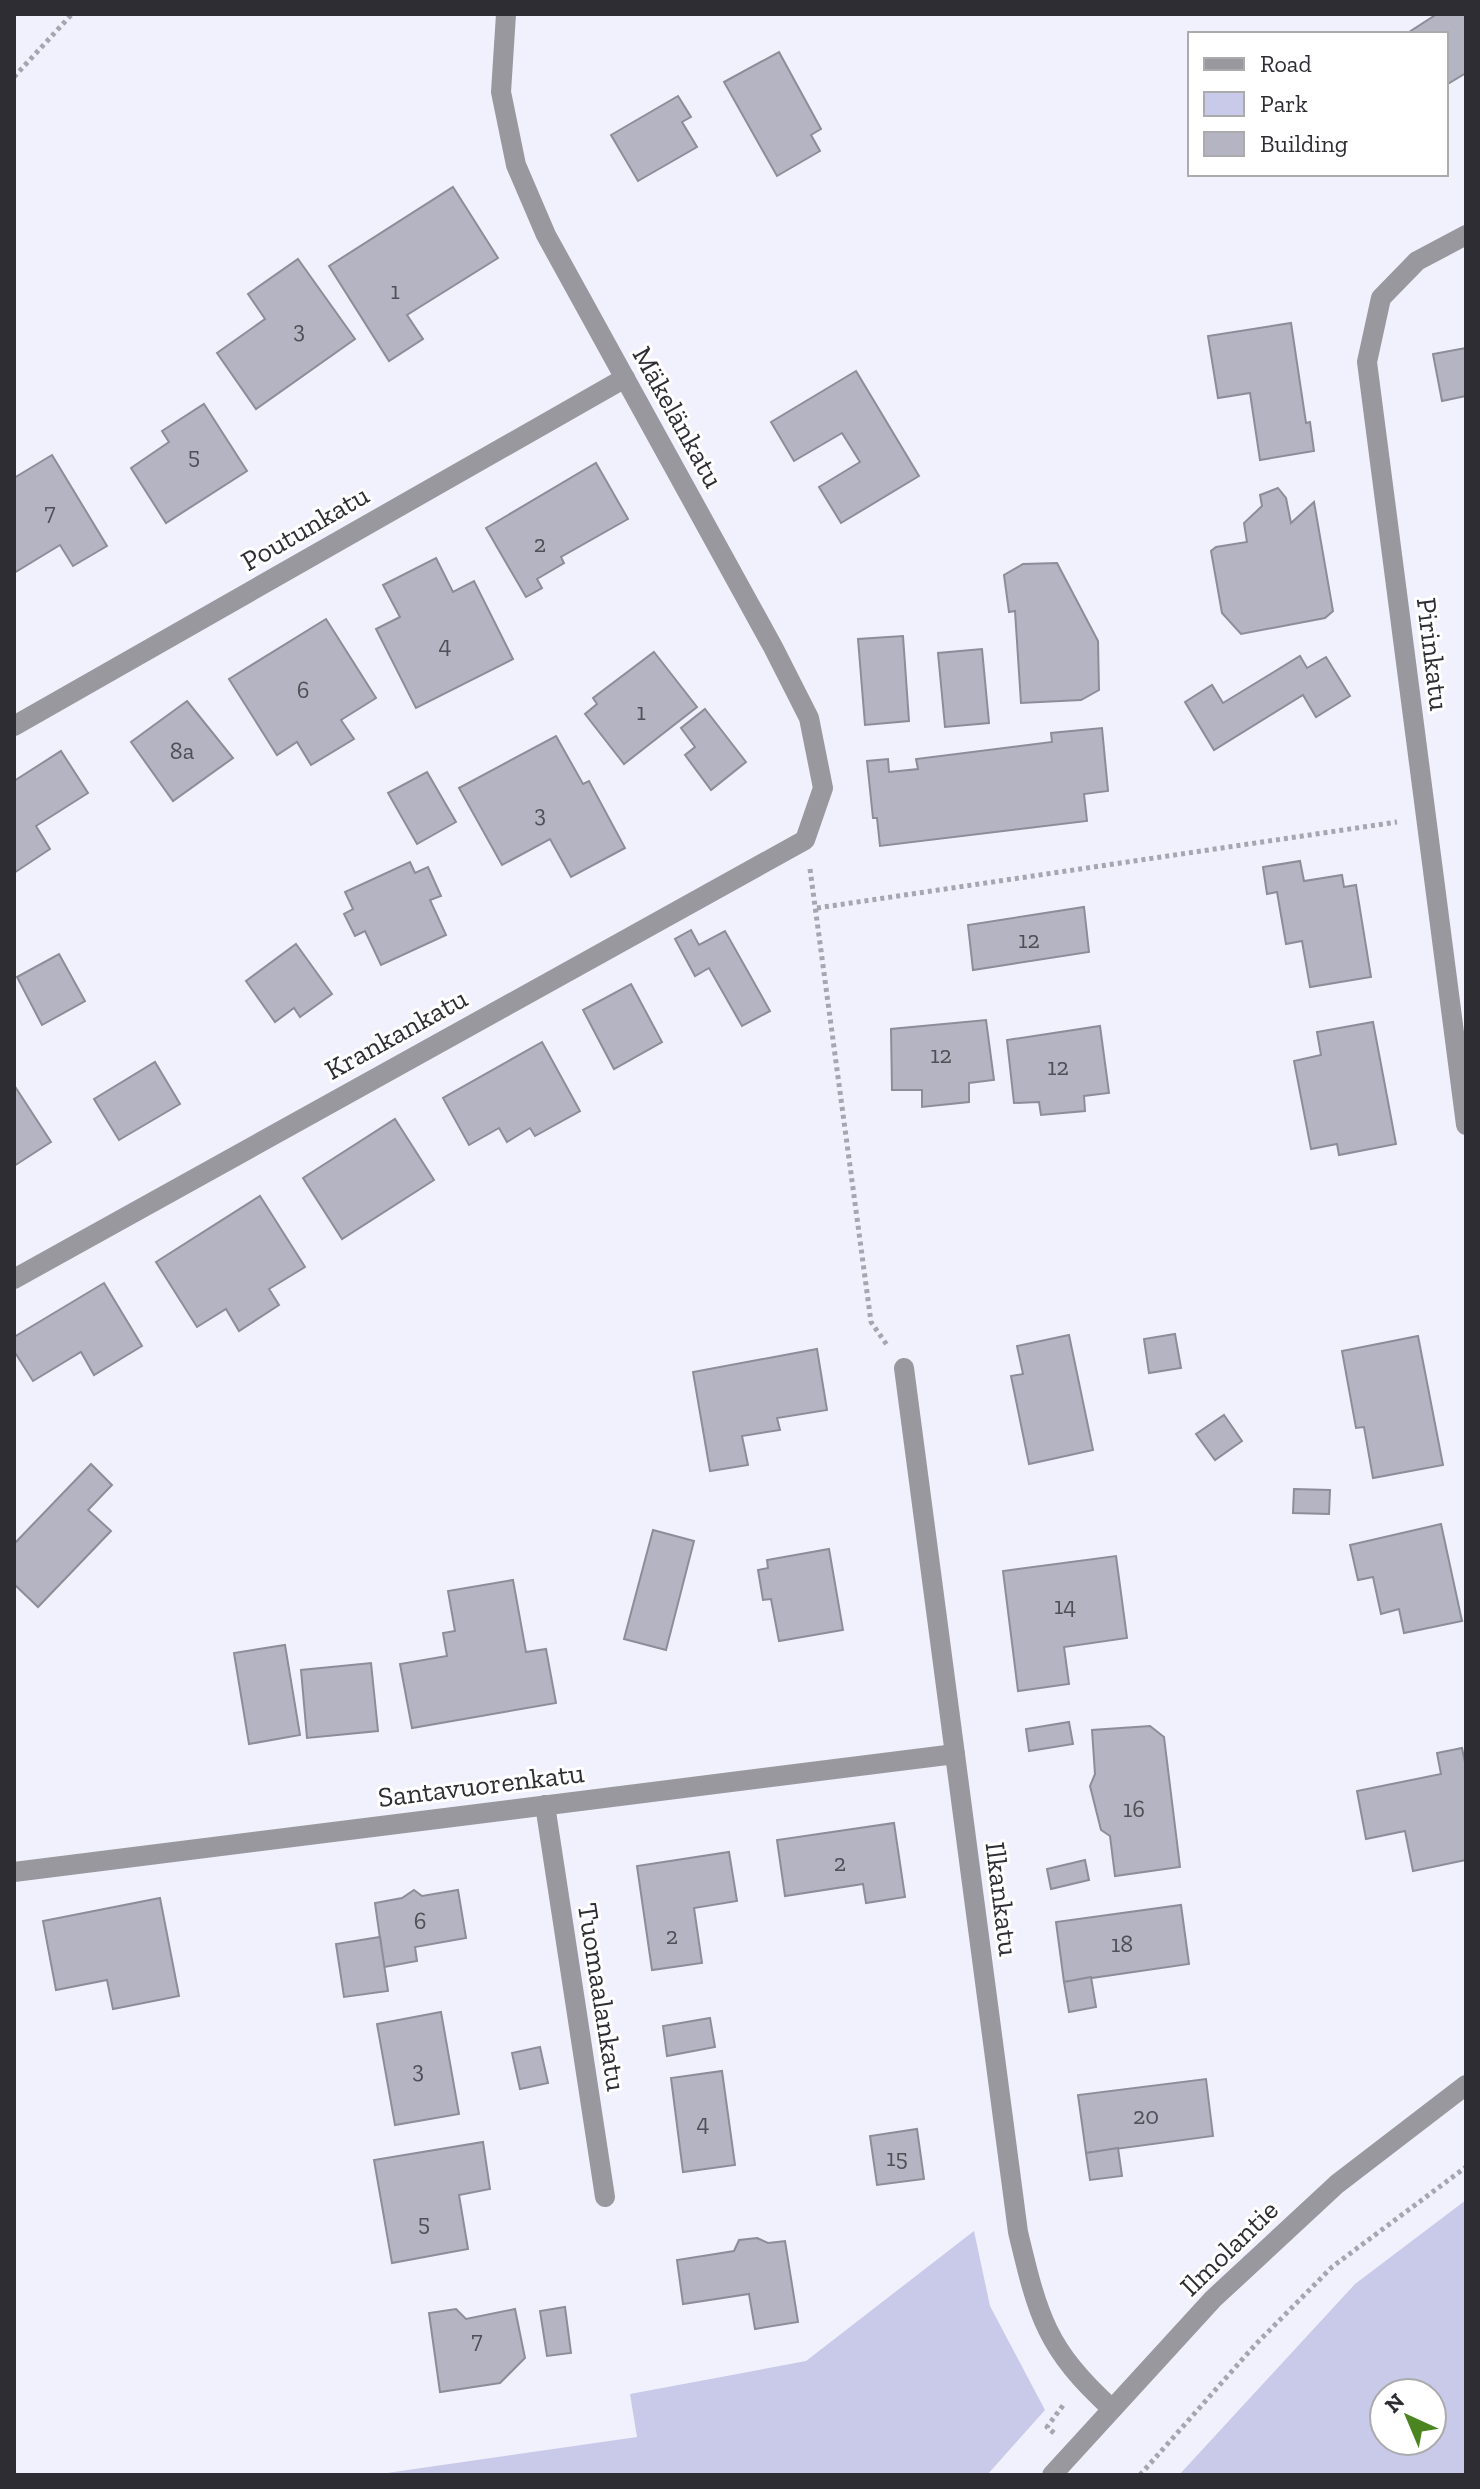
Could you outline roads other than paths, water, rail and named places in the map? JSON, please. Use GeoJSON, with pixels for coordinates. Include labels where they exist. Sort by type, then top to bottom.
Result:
{"type":"FeatureCollection","features":[{"type":"Feature","properties":{"kind":"street","name":"Mäkelänkatu"},"geometry":{"type":"LineString","coordinates":[[506,14],[501,92],[516,165],[546,235],[809,718],[823,788],[805,840]]}},
{"type":"Feature","properties":{"kind":"street","name":"Pirinkatu"},"geometry":{"type":"LineString","coordinates":[[1466,235],[1417,261],[1381,298],[1367,362],[1466,1125]]}},
{"type":"Feature","properties":{"kind":"street","name":"Poutunkatu"},"geometry":{"type":"LineString","coordinates":[[14,726],[625,378]]}},
{"type":"Feature","properties":{"kind":"street","name":"Krankankatu"},"geometry":{"type":"LineString","coordinates":[[14,1279],[805,840]]}},
{"type":"Feature","properties":{"kind":"street","name":"Ilkankatu"},"geometry":{"type":"LineString","coordinates":[[904,1368],[1018,2232],[1037,2310],[1065,2363],[1112,2409]]}},
{"type":"Feature","properties":{"kind":"street","name":"Santavuorenkatu"},"geometry":{"type":"LineString","coordinates":[[14,1872],[955,1754]]}},
{"type":"Feature","properties":{"kind":"street","name":"Tuomaalankatu"},"geometry":{"type":"LineString","coordinates":[[545,1805],[605,2197]]}},
{"type":"Feature","properties":{"kind":"street","name":"Ilmolantie"},"geometry":{"type":"LineString","coordinates":[[1052,2475],[1213,2299],[1337,2184],[1466,2085]]}}]}
